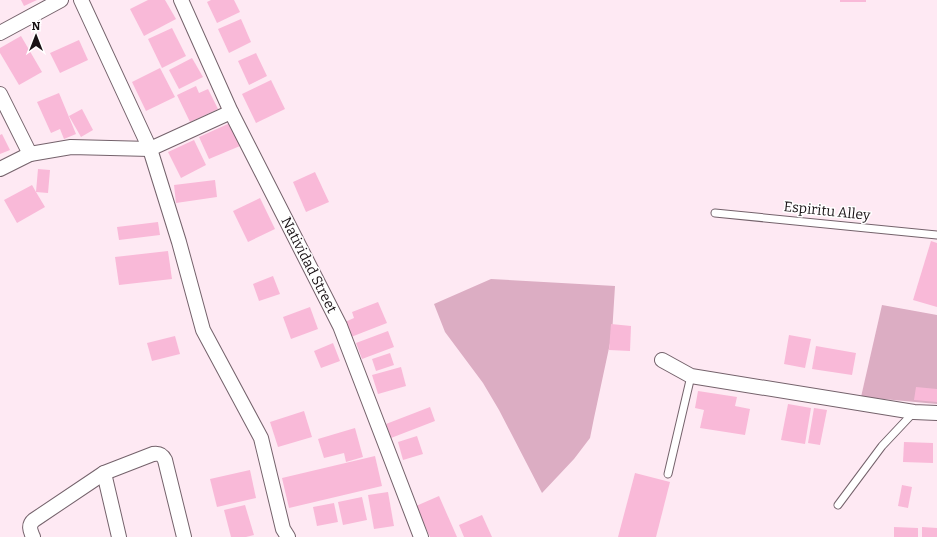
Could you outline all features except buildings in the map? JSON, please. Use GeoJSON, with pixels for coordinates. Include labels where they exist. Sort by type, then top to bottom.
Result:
{"type":"FeatureCollection","features":[{"type":"Feature","properties":{"kind":"street"},"geometry":{"type":"LineString","coordinates":[[0,33],[61,0]]}},
{"type":"Feature","properties":{"kind":"street"},"geometry":{"type":"LineString","coordinates":[[81,0],[150,150],[180,242],[203,330],[261,438],[283,529],[288,537]]}},
{"type":"Feature","properties":{"kind":"street","name":"Natividad Street"},"geometry":{"type":"LineString","coordinates":[[181,0],[231,112],[340,326],[421,537]]}},
{"type":"Feature","properties":{"kind":"street"},"geometry":{"type":"LineString","coordinates":[[0,94],[30,154]]}},
{"type":"Feature","properties":{"kind":"street"},"geometry":{"type":"LineString","coordinates":[[0,169],[30,154],[71,147],[150,150],[231,112]]}},
{"type":"Feature","properties":{"kind":"street"},"geometry":{"type":"LineString","coordinates":[[662,360],[692,376],[914,412],[937,413]]}},
{"type":"Feature","properties":{"kind":"street"},"geometry":{"type":"LineString","coordinates":[[33,537],[29,527],[34,520],[104,473],[158,453],[163,455],[165,460],[184,537]]}},
{"type":"Feature","properties":{"kind":"street"},"geometry":{"type":"LineString","coordinates":[[104,473],[119,537]]}},
{"type":"Feature","properties":{"kind":"lane","name":"Espiritu Alley"},"geometry":{"type":"LineString","coordinates":[[715,213],[937,235]]}},
{"type":"Feature","properties":{"kind":"lane"},"geometry":{"type":"LineString","coordinates":[[668,474],[692,376]]}},
{"type":"Feature","properties":{"kind":"lane"},"geometry":{"type":"LineString","coordinates":[[838,505],[882,446],[914,412]]}},
{"type":"Feature","properties":{"kind":"shaded area"},"geometry":{"type":"Polygon","coordinates":[[[491,279],[615,286],[612,334],[590,438],[574,459],[542,493],[499,410],[483,383],[445,332],[434,304],[491,279]]]}},
{"type":"Feature","properties":{"kind":"shaded area"},"geometry":{"type":"Polygon","coordinates":[[[882,305],[937,315],[937,404],[861,397],[882,305]]]}}]}
